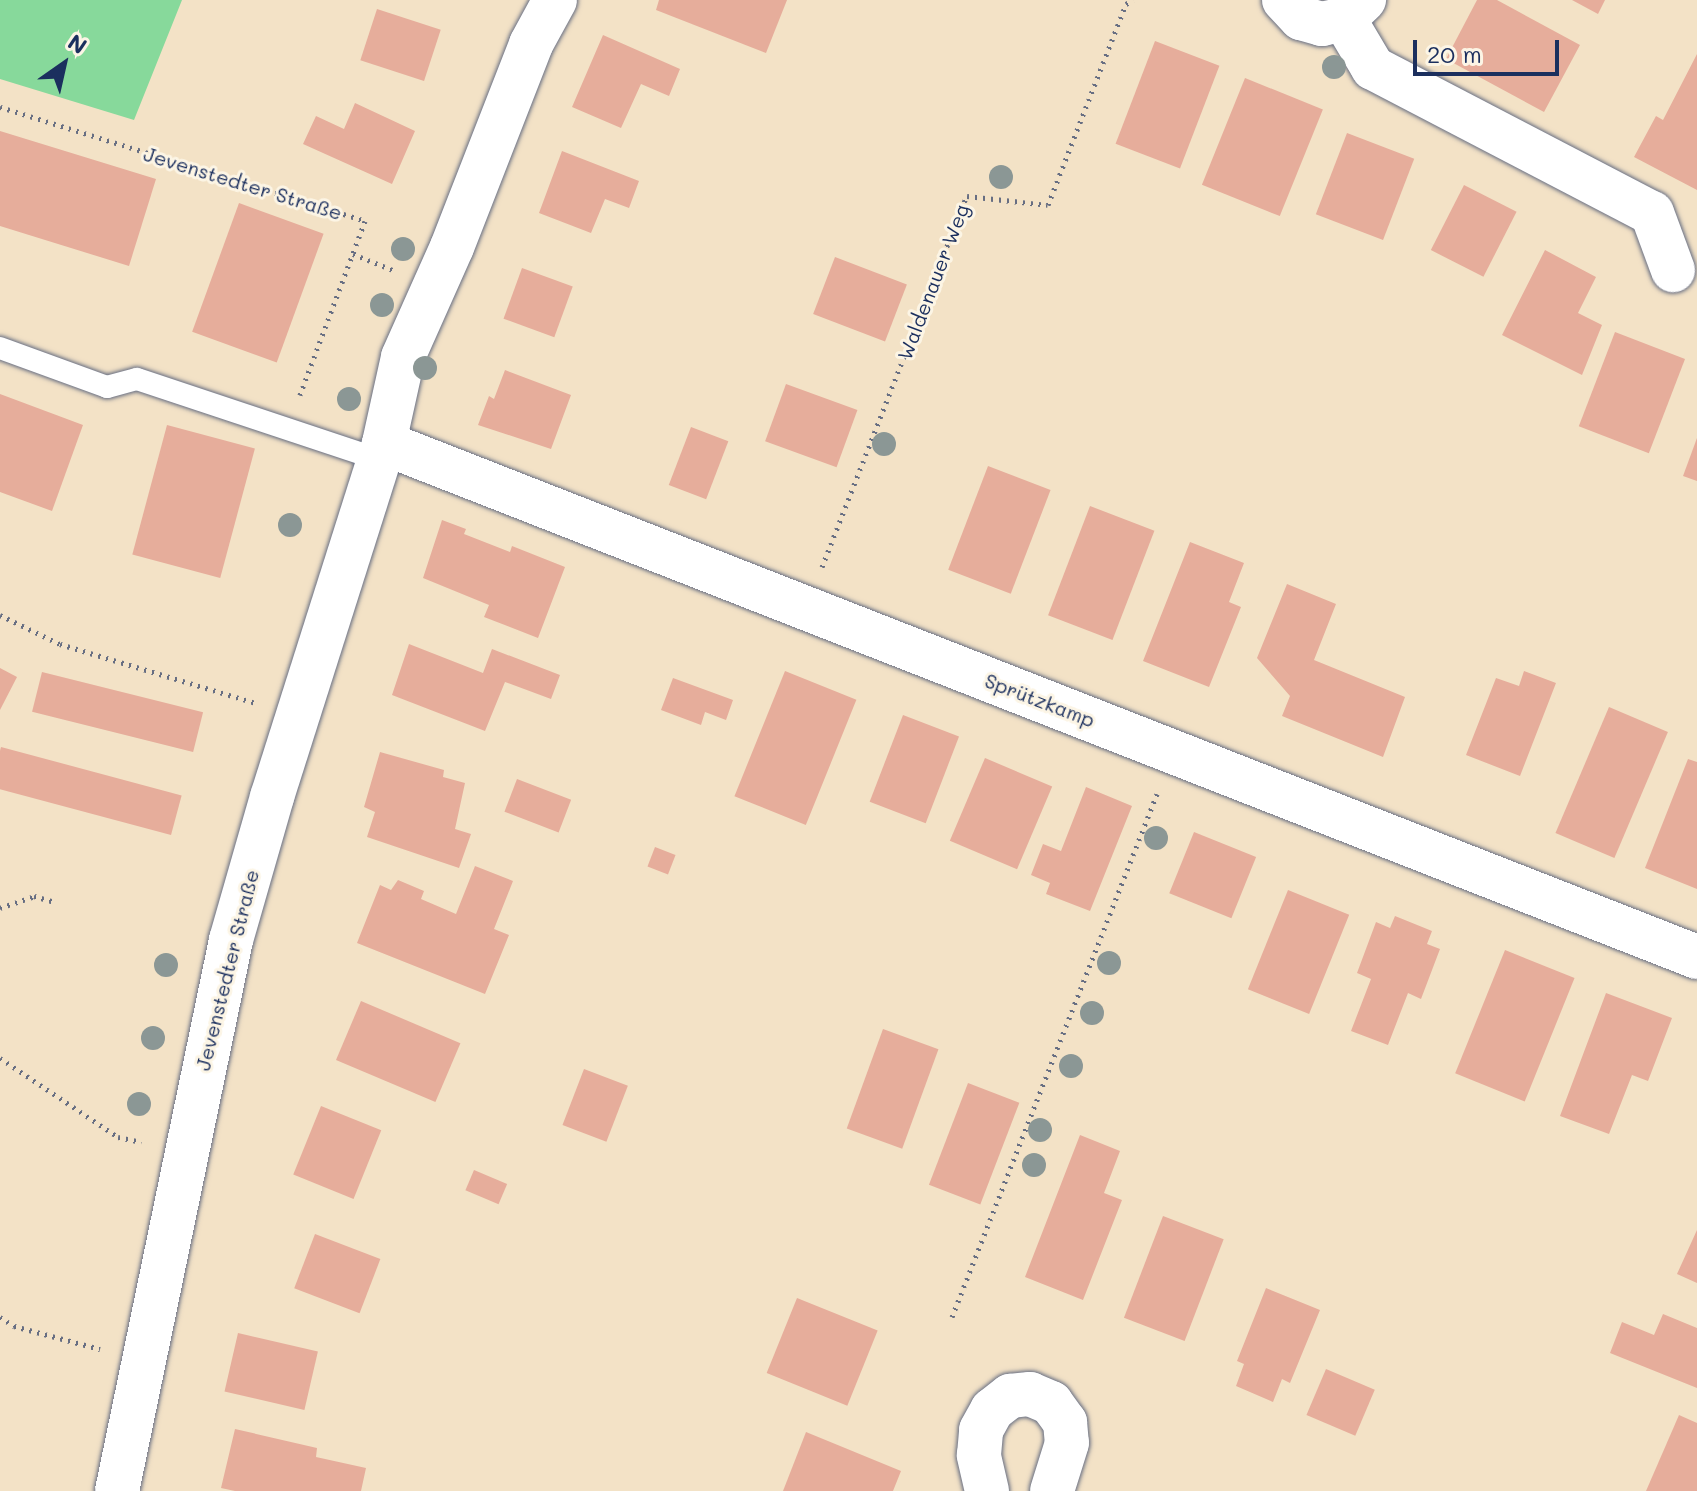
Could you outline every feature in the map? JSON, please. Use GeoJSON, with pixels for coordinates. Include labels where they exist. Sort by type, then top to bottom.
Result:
{"type":"FeatureCollection","features":[{"type":"Feature","properties":{"kind":"street","name":"Jevenstedter Straße"},"geometry":{"type":"LineString","coordinates":[[117,1491],[231,940],[381,451],[403,357],[452,247],[531,44],[555,0]]}},
{"type":"Feature","properties":{"kind":"street"},"geometry":{"type":"LineString","coordinates":[[1284,0],[1301,18],[1322,24],[1354,10],[1373,68],[1652,213],[1673,270]]}},
{"type":"Feature","properties":{"kind":"street","name":"Sprützkamp"},"geometry":{"type":"LineString","coordinates":[[381,451],[806,607],[1697,957]]}},
{"type":"Feature","properties":{"kind":"street"},"geometry":{"type":"LineString","coordinates":[[987,1491],[979,1455],[981,1430],[992,1410],[1010,1396],[1030,1394],[1051,1403],[1065,1422],[1067,1443],[1052,1491]]}},
{"type":"Feature","properties":{"kind":"lane"},"geometry":{"type":"LineString","coordinates":[[0,348],[107,387],[137,379],[287,429],[381,451]]}},
{"type":"Feature","properties":{"kind":"path","name":"Waldenauer Weg"},"geometry":{"type":"LineString","coordinates":[[806,607],[967,196],[1048,205],[1126,4],[1133,0]]}},
{"type":"Feature","properties":{"kind":"path","name":"Jevenstedter Straße"},"geometry":{"type":"LineString","coordinates":[[0,107],[365,221],[287,429]]}},
{"type":"Feature","properties":{"kind":"path"},"geometry":{"type":"LineString","coordinates":[[353,254],[406,274]]}},
{"type":"Feature","properties":{"kind":"path"},"geometry":{"type":"LineString","coordinates":[[0,615],[60,644],[264,706]]}},
{"type":"Feature","properties":{"kind":"path"},"geometry":{"type":"LineString","coordinates":[[952,1317],[1173,752]]}},
{"type":"Feature","properties":{"kind":"path"},"geometry":{"type":"LineString","coordinates":[[0,908],[34,896],[52,901]]}},
{"type":"Feature","properties":{"kind":"path"},"geometry":{"type":"LineString","coordinates":[[0,1058],[118,1137],[144,1143]]}},
{"type":"Feature","properties":{"kind":"path"},"geometry":{"type":"LineString","coordinates":[[0,1317],[14,1326],[102,1349]]}},
{"type":"Feature","properties":{"kind":"green space"},"geometry":{"type":"Polygon","coordinates":[[[0,0],[182,0],[134,120],[0,79],[0,0]]]}},
{"type":"Feature","properties":{"kind":"building"},"geometry":{"type":"Polygon","coordinates":[[[659,0],[787,0],[766,53],[656,10],[659,0]]]}},
{"type":"Feature","properties":{"kind":"building"},"geometry":{"type":"Polygon","coordinates":[[[1477,0],[1497,0],[1580,45],[1544,112],[1446,59],[1477,0]]]}},
{"type":"Feature","properties":{"kind":"building"},"geometry":{"type":"Polygon","coordinates":[[[1572,0],[1605,0],[1598,14],[1572,0]]]}},
{"type":"Feature","properties":{"kind":"building"},"geometry":{"type":"Polygon","coordinates":[[[377,9],[441,30],[424,81],[360,60],[377,9]]]}},
{"type":"Feature","properties":{"kind":"building"},"geometry":{"type":"Polygon","coordinates":[[[603,35],[680,69],[669,96],[641,84],[621,128],[572,107],[603,35]]]}},
{"type":"Feature","properties":{"kind":"building"},"geometry":{"type":"Polygon","coordinates":[[[1155,41],[1219,66],[1180,168],[1116,144],[1155,41]]]}},
{"type":"Feature","properties":{"kind":"building"},"geometry":{"type":"Polygon","coordinates":[[[1697,54],[1697,190],[1634,157],[1656,116],[1663,120],[1697,54]]]}},
{"type":"Feature","properties":{"kind":"building"},"geometry":{"type":"Polygon","coordinates":[[[1245,78],[1323,109],[1280,216],[1202,185],[1245,78]]]}},
{"type":"Feature","properties":{"kind":"building"},"geometry":{"type":"Polygon","coordinates":[[[355,103],[415,131],[392,184],[303,144],[316,116],[344,129],[355,103]]]}},
{"type":"Feature","properties":{"kind":"building"},"geometry":{"type":"Polygon","coordinates":[[[0,131],[156,179],[129,266],[0,226],[0,131]]]}},
{"type":"Feature","properties":{"kind":"building"},"geometry":{"type":"Polygon","coordinates":[[[1347,133],[1414,159],[1383,240],[1316,214],[1347,133]]]}},
{"type":"Feature","properties":{"kind":"building"},"geometry":{"type":"Polygon","coordinates":[[[562,151],[639,181],[629,208],[605,199],[591,233],[539,213],[562,151]]]}},
{"type":"Feature","properties":{"kind":"building"},"geometry":{"type":"Polygon","coordinates":[[[1464,185],[1517,212],[1483,277],[1431,250],[1464,185]]]}},
{"type":"Feature","properties":{"kind":"building"},"geometry":{"type":"Polygon","coordinates":[[[239,203],[324,234],[277,363],[192,332],[239,203]]]}},
{"type":"Feature","properties":{"kind":"building"},"geometry":{"type":"Polygon","coordinates":[[[1545,250],[1596,277],[1578,313],[1602,325],[1582,375],[1502,335],[1545,250]]]}},
{"type":"Feature","properties":{"kind":"building"},"geometry":{"type":"Polygon","coordinates":[[[835,257],[907,285],[885,342],[813,314],[835,257]]]}},
{"type":"Feature","properties":{"kind":"building"},"geometry":{"type":"Polygon","coordinates":[[[522,268],[573,286],[554,337],[504,319],[522,268]]]}},
{"type":"Feature","properties":{"kind":"building"},"geometry":{"type":"Polygon","coordinates":[[[1615,332],[1685,359],[1649,453],[1579,426],[1615,332]]]}},
{"type":"Feature","properties":{"kind":"building"},"geometry":{"type":"Polygon","coordinates":[[[505,370],[571,395],[551,449],[478,425],[489,396],[494,399],[505,370]]]}},
{"type":"Feature","properties":{"kind":"building"},"geometry":{"type":"Polygon","coordinates":[[[786,384],[857,410],[837,467],[765,441],[786,384]]]}},
{"type":"Feature","properties":{"kind":"building"},"geometry":{"type":"Polygon","coordinates":[[[0,394],[83,425],[52,511],[0,492],[0,394]]]}},
{"type":"Feature","properties":{"kind":"building"},"geometry":{"type":"Polygon","coordinates":[[[167,425],[255,449],[220,578],[132,554],[167,425]]]}},
{"type":"Feature","properties":{"kind":"building"},"geometry":{"type":"Polygon","coordinates":[[[691,427],[728,441],[706,499],[669,485],[691,427]]]}},
{"type":"Feature","properties":{"kind":"building"},"geometry":{"type":"Polygon","coordinates":[[[1697,438],[1697,481],[1683,476],[1697,438]]]}},
{"type":"Feature","properties":{"kind":"building"},"geometry":{"type":"Polygon","coordinates":[[[988,466],[1051,490],[1011,594],[948,570],[988,466]]]}},
{"type":"Feature","properties":{"kind":"building"},"geometry":{"type":"Polygon","coordinates":[[[1090,506],[1154,531],[1112,640],[1048,615],[1090,506]]]}},
{"type":"Feature","properties":{"kind":"building"},"geometry":{"type":"Polygon","coordinates":[[[442,520],[466,529],[464,534],[510,552],[512,546],[565,567],[538,638],[484,617],[489,605],[423,578],[442,520]]]}},
{"type":"Feature","properties":{"kind":"building"},"geometry":{"type":"Polygon","coordinates":[[[1190,542],[1244,563],[1229,602],[1241,607],[1209,687],[1143,661],[1190,542]]]}},
{"type":"Feature","properties":{"kind":"building"},"geometry":{"type":"Polygon","coordinates":[[[1287,584],[1336,604],[1314,660],[1405,697],[1383,757],[1282,716],[1290,696],[1257,658],[1287,584]]]}},
{"type":"Feature","properties":{"kind":"building"},"geometry":{"type":"Polygon","coordinates":[[[409,644],[483,673],[492,649],[560,675],[551,699],[505,682],[485,731],[392,695],[409,644]]]}},
{"type":"Feature","properties":{"kind":"building"},"geometry":{"type":"Polygon","coordinates":[[[0,668],[17,677],[0,710],[0,668]]]}},
{"type":"Feature","properties":{"kind":"building"},"geometry":{"type":"Polygon","coordinates":[[[785,671],[856,700],[806,825],[734,796],[785,671]]]}},
{"type":"Feature","properties":{"kind":"building"},"geometry":{"type":"Polygon","coordinates":[[[1524,671],[1556,683],[1520,776],[1466,755],[1496,678],[1519,686],[1524,671]]]}},
{"type":"Feature","properties":{"kind":"building"},"geometry":{"type":"Polygon","coordinates":[[[42,672],[203,712],[193,752],[32,712],[42,672]]]}},
{"type":"Feature","properties":{"kind":"building"},"geometry":{"type":"Polygon","coordinates":[[[673,678],[733,700],[726,720],[705,712],[701,725],[661,710],[673,678]]]}},
{"type":"Feature","properties":{"kind":"building"},"geometry":{"type":"Polygon","coordinates":[[[1609,707],[1668,732],[1614,858],[1555,833],[1609,707]]]}},
{"type":"Feature","properties":{"kind":"building"},"geometry":{"type":"Polygon","coordinates":[[[903,715],[959,737],[926,823],[870,802],[903,715]]]}},
{"type":"Feature","properties":{"kind":"building"},"geometry":{"type":"Polygon","coordinates":[[[1,747],[182,795],[171,835],[0,789],[1,747]]]}},
{"type":"Feature","properties":{"kind":"building"},"geometry":{"type":"Polygon","coordinates":[[[380,752],[444,770],[443,777],[465,783],[455,829],[471,834],[459,868],[367,837],[375,812],[364,807],[380,752]]]}},
{"type":"Feature","properties":{"kind":"building"},"geometry":{"type":"Polygon","coordinates":[[[985,758],[1052,787],[1017,869],[950,841],[985,758]]]}},
{"type":"Feature","properties":{"kind":"building"},"geometry":{"type":"Polygon","coordinates":[[[1688,759],[1697,762],[1697,889],[1645,868],[1688,759]]]}},
{"type":"Feature","properties":{"kind":"building"},"geometry":{"type":"Polygon","coordinates":[[[517,779],[571,800],[559,832],[504,812],[517,779]]]}},
{"type":"Feature","properties":{"kind":"building"},"geometry":{"type":"Polygon","coordinates":[[[1086,787],[1132,806],[1090,911],[1046,894],[1050,883],[1031,875],[1043,844],[1061,851],[1086,787]]]}},
{"type":"Feature","properties":{"kind":"building"},"geometry":{"type":"Polygon","coordinates":[[[1194,832],[1256,857],[1231,918],[1169,893],[1194,832]]]}},
{"type":"Feature","properties":{"kind":"building"},"geometry":{"type":"Polygon","coordinates":[[[655,847],[676,855],[668,874],[647,867],[655,847]]]}},
{"type":"Feature","properties":{"kind":"building"},"geometry":{"type":"Polygon","coordinates":[[[475,866],[513,881],[494,929],[509,935],[485,994],[357,943],[380,885],[391,890],[398,880],[424,891],[421,899],[456,914],[475,866]]]}},
{"type":"Feature","properties":{"kind":"building"},"geometry":{"type":"Polygon","coordinates":[[[1288,890],[1349,915],[1309,1014],[1248,989],[1288,890]]]}},
{"type":"Feature","properties":{"kind":"building"},"geometry":{"type":"Polygon","coordinates":[[[1395,916],[1432,931],[1427,944],[1440,949],[1421,999],[1408,993],[1388,1045],[1351,1031],[1371,979],[1357,973],[1376,922],[1390,928],[1395,916]]]}},
{"type":"Feature","properties":{"kind":"building"},"geometry":{"type":"Polygon","coordinates":[[[1505,950],[1575,978],[1525,1101],[1455,1073],[1505,950]]]}},
{"type":"Feature","properties":{"kind":"building"},"geometry":{"type":"Polygon","coordinates":[[[1606,993],[1672,1018],[1648,1081],[1632,1075],[1609,1134],[1560,1116],[1606,993]]]}},
{"type":"Feature","properties":{"kind":"building"},"geometry":{"type":"Polygon","coordinates":[[[361,1001],[460,1043],[435,1102],[336,1060],[361,1001]]]}},
{"type":"Feature","properties":{"kind":"building"},"geometry":{"type":"Polygon","coordinates":[[[883,1029],[938,1049],[902,1149],[847,1129],[883,1029]]]}},
{"type":"Feature","properties":{"kind":"building"},"geometry":{"type":"Polygon","coordinates":[[[584,1069],[628,1086],[606,1142],[562,1125],[584,1069]]]}},
{"type":"Feature","properties":{"kind":"building"},"geometry":{"type":"Polygon","coordinates":[[[968,1083],[1019,1103],[980,1204],[929,1185],[968,1083]]]}},
{"type":"Feature","properties":{"kind":"building"},"geometry":{"type":"Polygon","coordinates":[[[321,1106],[381,1130],[354,1199],[293,1175],[321,1106]]]}},
{"type":"Feature","properties":{"kind":"building"},"geometry":{"type":"Polygon","coordinates":[[[1080,1135],[1120,1151],[1104,1193],[1122,1200],[1083,1300],[1025,1277],[1080,1135]]]}},
{"type":"Feature","properties":{"kind":"building"},"geometry":{"type":"Polygon","coordinates":[[[474,1170],[507,1184],[499,1204],[465,1190],[474,1170]]]}},
{"type":"Feature","properties":{"kind":"building"},"geometry":{"type":"Polygon","coordinates":[[[1163,1216],[1224,1239],[1185,1341],[1124,1318],[1163,1216]]]}},
{"type":"Feature","properties":{"kind":"building"},"geometry":{"type":"Polygon","coordinates":[[[1697,1230],[1697,1283],[1677,1274],[1697,1230]]]}},
{"type":"Feature","properties":{"kind":"building"},"geometry":{"type":"Polygon","coordinates":[[[315,1234],[380,1259],[360,1313],[294,1288],[315,1234]]]}},
{"type":"Feature","properties":{"kind":"building"},"geometry":{"type":"Polygon","coordinates":[[[1266,1288],[1320,1310],[1290,1383],[1282,1379],[1273,1402],[1236,1386],[1244,1364],[1237,1361],[1266,1288]]]}},
{"type":"Feature","properties":{"kind":"building"},"geometry":{"type":"Polygon","coordinates":[[[797,1298],[878,1331],[847,1406],[767,1373],[797,1298]]]}},
{"type":"Feature","properties":{"kind":"building"},"geometry":{"type":"Polygon","coordinates":[[[1663,1314],[1697,1328],[1697,1388],[1610,1353],[1622,1322],[1654,1335],[1663,1314]]]}},
{"type":"Feature","properties":{"kind":"building"},"geometry":{"type":"Polygon","coordinates":[[[238,1333],[318,1351],[304,1410],[225,1391],[238,1333]]]}},
{"type":"Feature","properties":{"kind":"building"},"geometry":{"type":"Polygon","coordinates":[[[1326,1369],[1375,1390],[1355,1436],[1306,1415],[1326,1369]]]}},
{"type":"Feature","properties":{"kind":"building"},"geometry":{"type":"Polygon","coordinates":[[[1679,1415],[1697,1423],[1697,1491],[1646,1491],[1679,1415]]]}},
{"type":"Feature","properties":{"kind":"building"},"geometry":{"type":"Polygon","coordinates":[[[235,1429],[317,1448],[316,1457],[366,1468],[361,1491],[235,1491],[221,1488],[235,1429]]]}},
{"type":"Feature","properties":{"kind":"building"},"geometry":{"type":"Polygon","coordinates":[[[806,1432],[901,1471],[893,1491],[783,1491],[806,1432]]]}}]}
